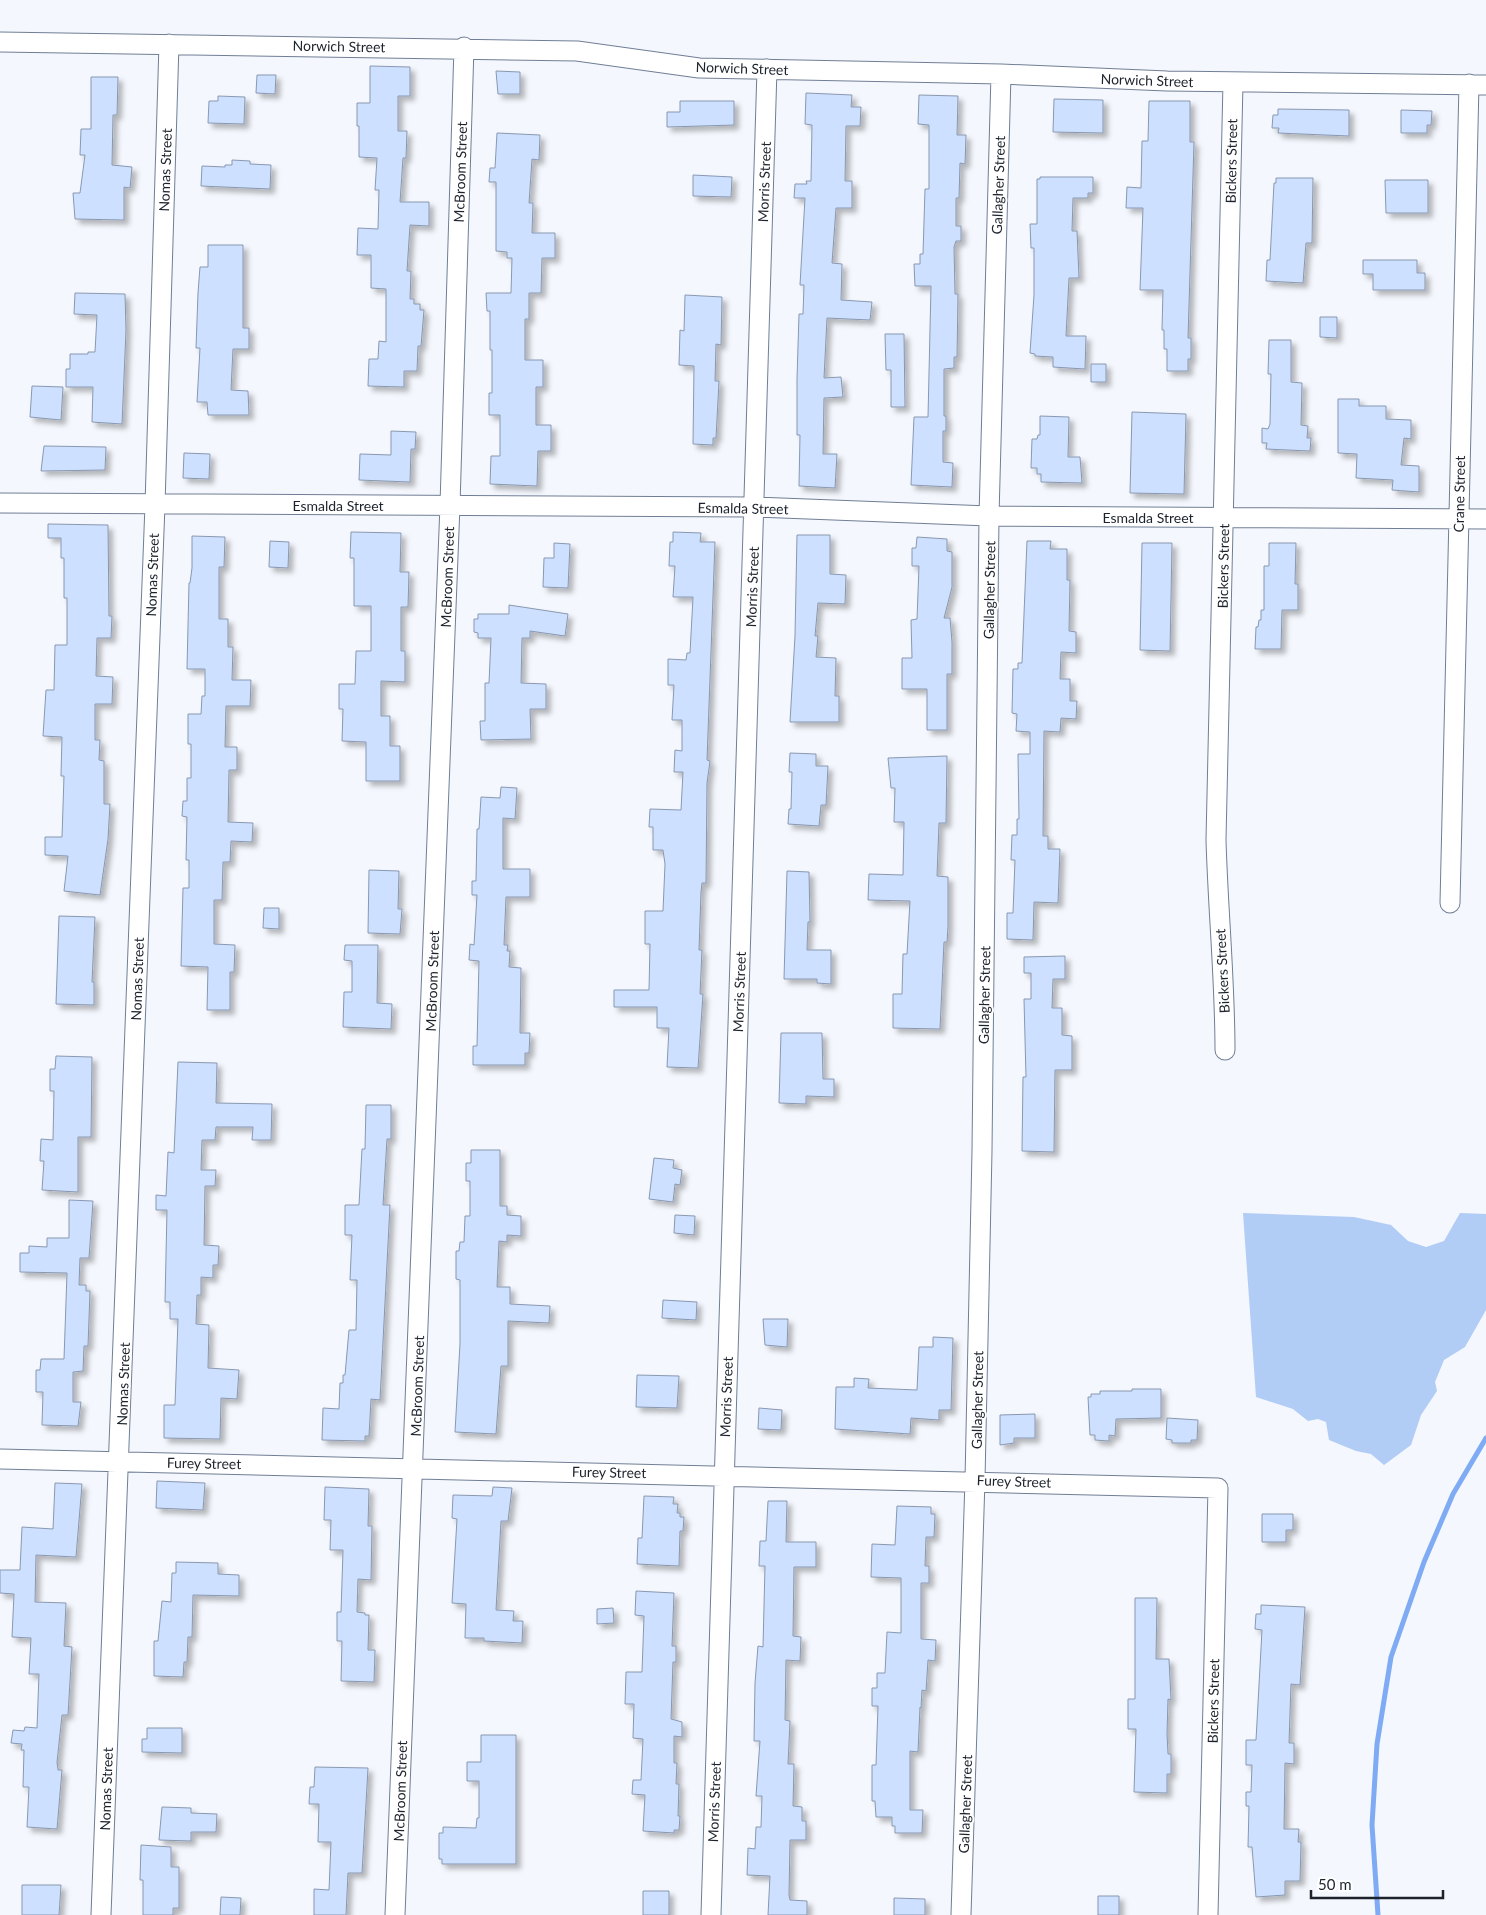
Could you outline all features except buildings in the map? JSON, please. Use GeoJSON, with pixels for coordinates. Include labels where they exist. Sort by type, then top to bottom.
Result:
{"type":"FeatureCollection","features":[{"type":"Feature","properties":{"kind":"street","name":"Norwich Street"},"geometry":{"type":"LineString","coordinates":[[0,42],[577,50],[699,68],[1001,74],[1233,82],[1478,84]]}},
{"type":"Feature","properties":{"kind":"street","name":"Nomas Street"},"geometry":{"type":"LineString","coordinates":[[101,1915],[120,1462],[155,505],[168,44]]}},
{"type":"Feature","properties":{"kind":"street","name":"McBroom Street"},"geometry":{"type":"LineString","coordinates":[[395,1915],[450,505],[464,47]]}},
{"type":"Feature","properties":{"kind":"street","name":"Morris Street"},"geometry":{"type":"LineString","coordinates":[[711,1915],[767,69]]}},
{"type":"Feature","properties":{"kind":"street","name":"Gallagher Street"},"geometry":{"type":"LineString","coordinates":[[961,1915],[975,1480],[982,1151],[990,516],[1001,74]]}},
{"type":"Feature","properties":{"kind":"street","name":"Bickers Street"},"geometry":{"type":"LineString","coordinates":[[1225,1050],[1225,996],[1218,909],[1216,840],[1233,82]]}},
{"type":"Feature","properties":{"kind":"street","name":"Crane Street"},"geometry":{"type":"LineString","coordinates":[[1450,903],[1458,518],[1478,84]]}},
{"type":"Feature","properties":{"kind":"street","name":"Esmalda Street"},"geometry":{"type":"LineString","coordinates":[[0,503],[754,507],[990,516],[1486,519]]}},
{"type":"Feature","properties":{"kind":"street","name":"Furey Street"},"geometry":{"type":"LineString","coordinates":[[0,1459],[975,1480],[1218,1488]]}},
{"type":"Feature","properties":{"kind":"street","name":"Bickers Street"},"geometry":{"type":"LineString","coordinates":[[1208,1915],[1218,1488]]}},
{"type":"Feature","properties":{"kind":"shaded area"},"geometry":{"type":"Polygon","coordinates":[[[1243,1213],[1354,1217],[1391,1225],[1408,1241],[1426,1247],[1444,1241],[1460,1213],[1486,1214],[1486,1310],[1465,1347],[1444,1360],[1435,1382],[1437,1391],[1421,1415],[1411,1445],[1384,1465],[1371,1454],[1356,1451],[1329,1440],[1326,1422],[1318,1419],[1308,1421],[1293,1409],[1256,1397],[1243,1213]]]}},
{"type":"Feature","properties":{"kind":"waterway"},"geometry":{"type":"LineString","coordinates":[[1378,1915],[1372,1825],[1377,1744],[1391,1657],[1424,1562],[1453,1494],[1486,1438]]}}]}
